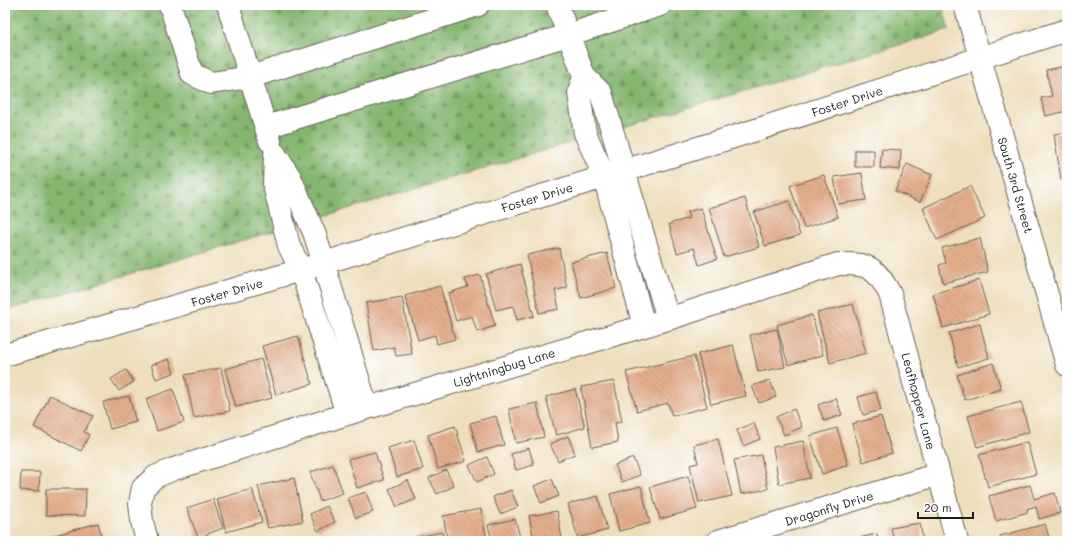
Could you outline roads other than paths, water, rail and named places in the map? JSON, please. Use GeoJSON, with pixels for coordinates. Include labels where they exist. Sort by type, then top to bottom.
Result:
{"type":"FeatureCollection","features":[{"type":"Feature","properties":{"kind":"street"},"geometry":{"type":"LineString","coordinates":[[170,5],[192,74],[211,83],[250,77],[478,5]]}},
{"type":"Feature","properties":{"kind":"street"},"geometry":{"type":"LineString","coordinates":[[228,5],[275,154],[290,177],[315,235],[323,263],[357,411]]}},
{"type":"Feature","properties":{"kind":"street"},"geometry":{"type":"LineString","coordinates":[[557,5],[584,76],[601,94],[614,173],[644,326]]}},
{"type":"Feature","properties":{"kind":"street","name":"South 3rd Street"},"geometry":{"type":"LineString","coordinates":[[966,5],[980,59],[1059,305],[1067,365]]}},
{"type":"Feature","properties":{"kind":"street"},"geometry":{"type":"LineString","coordinates":[[266,127],[568,35],[650,7]]}},
{"type":"Feature","properties":{"kind":"street","name":"Foster Drive"},"geometry":{"type":"LineString","coordinates":[[5,356],[301,270],[748,132],[1067,30]]}},
{"type":"Feature","properties":{"kind":"street"},"geometry":{"type":"LineString","coordinates":[[275,154],[274,185],[289,246],[301,270],[357,411]]}},
{"type":"Feature","properties":{"kind":"street"},"geometry":{"type":"LineString","coordinates":[[614,173],[668,318]]}},
{"type":"Feature","properties":{"kind":"street","name":"Lightningbug Lane"},"geometry":{"type":"LineString","coordinates":[[147,541],[142,521],[140,503],[143,488],[155,477],[174,469],[357,411],[644,326],[838,264],[855,263],[869,267]]}},
{"type":"Feature","properties":{"kind":"street","name":"Leafhopper Lane"},"geometry":{"type":"LineString","coordinates":[[869,267],[882,278],[890,294],[957,541]]}},
{"type":"Feature","properties":{"kind":"street","name":"Dragonfly Drive"},"geometry":{"type":"LineString","coordinates":[[718,541],[939,474]]}}]}
